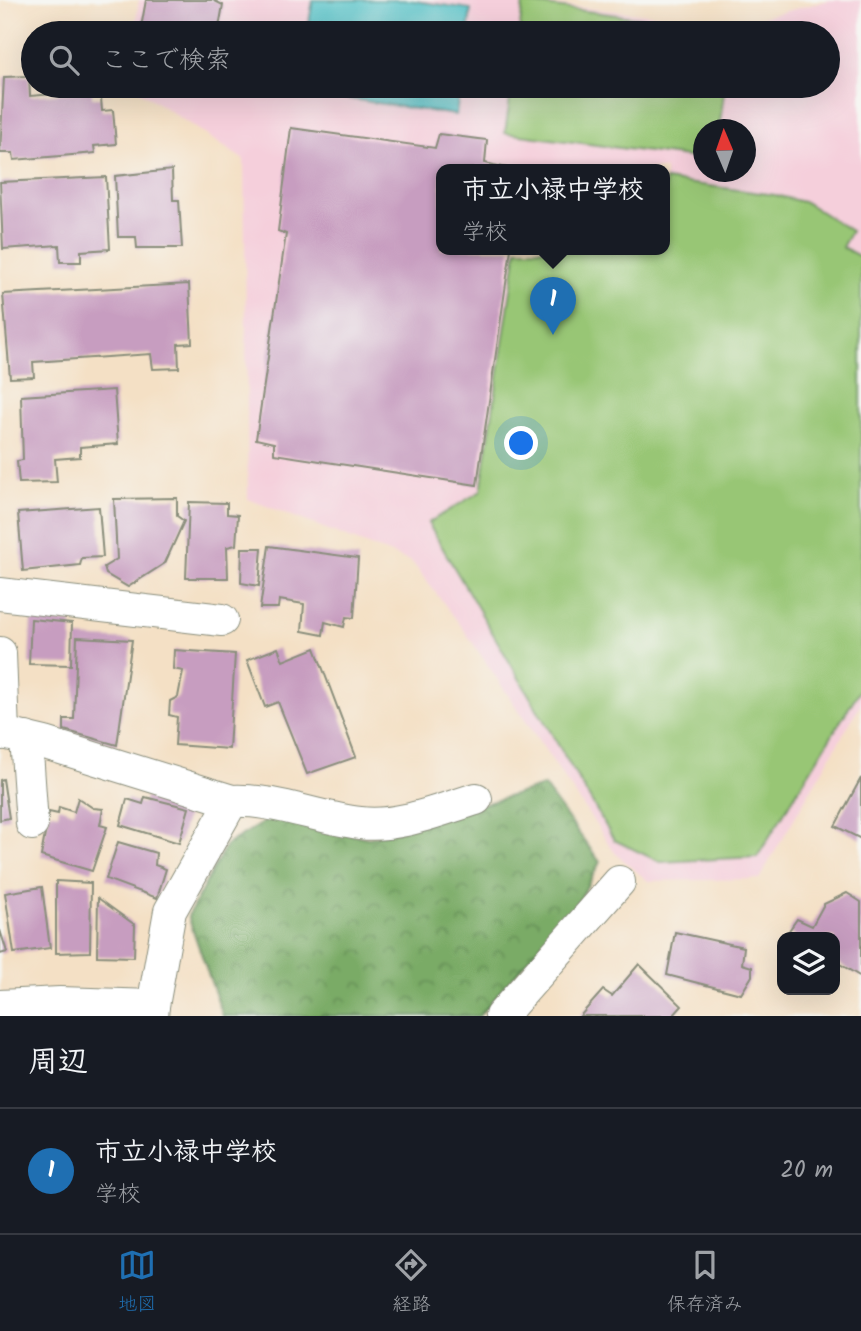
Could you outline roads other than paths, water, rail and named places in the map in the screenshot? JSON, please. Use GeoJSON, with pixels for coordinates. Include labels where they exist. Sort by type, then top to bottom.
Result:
{"type":"FeatureCollection","features":[{"type":"Feature","properties":{"kind":"street"},"geometry":{"type":"LineString","coordinates":[[0,594],[222,620]]}},
{"type":"Feature","properties":{"kind":"street"},"geometry":{"type":"LineString","coordinates":[[0,653],[9,735],[32,824]]}},
{"type":"Feature","properties":{"kind":"street"},"geometry":{"type":"LineString","coordinates":[[9,735],[232,801],[255,800],[361,823],[400,821],[476,799]]}},
{"type":"Feature","properties":{"kind":"street"},"geometry":{"type":"LineString","coordinates":[[0,1006],[60,1003],[153,1011],[170,911],[232,801]]}},
{"type":"Feature","properties":{"kind":"street"},"geometry":{"type":"LineString","coordinates":[[501,1016],[619,882]]}},
{"type":"Feature","properties":{"kind":"water"},"geometry":{"type":"Polygon","coordinates":[[[313,0],[408,0],[471,9],[470,21],[309,21],[313,0]]]}},
{"type":"Feature","properties":{"kind":"water"},"geometry":{"type":"Polygon","coordinates":[[[344,98],[458,98],[456,115],[344,98]]]}},
{"type":"Feature","properties":{"kind":"place","name":"市立小禄中学校"},"geometry":{"type":"Point","coordinates":[553,335]}}]}
